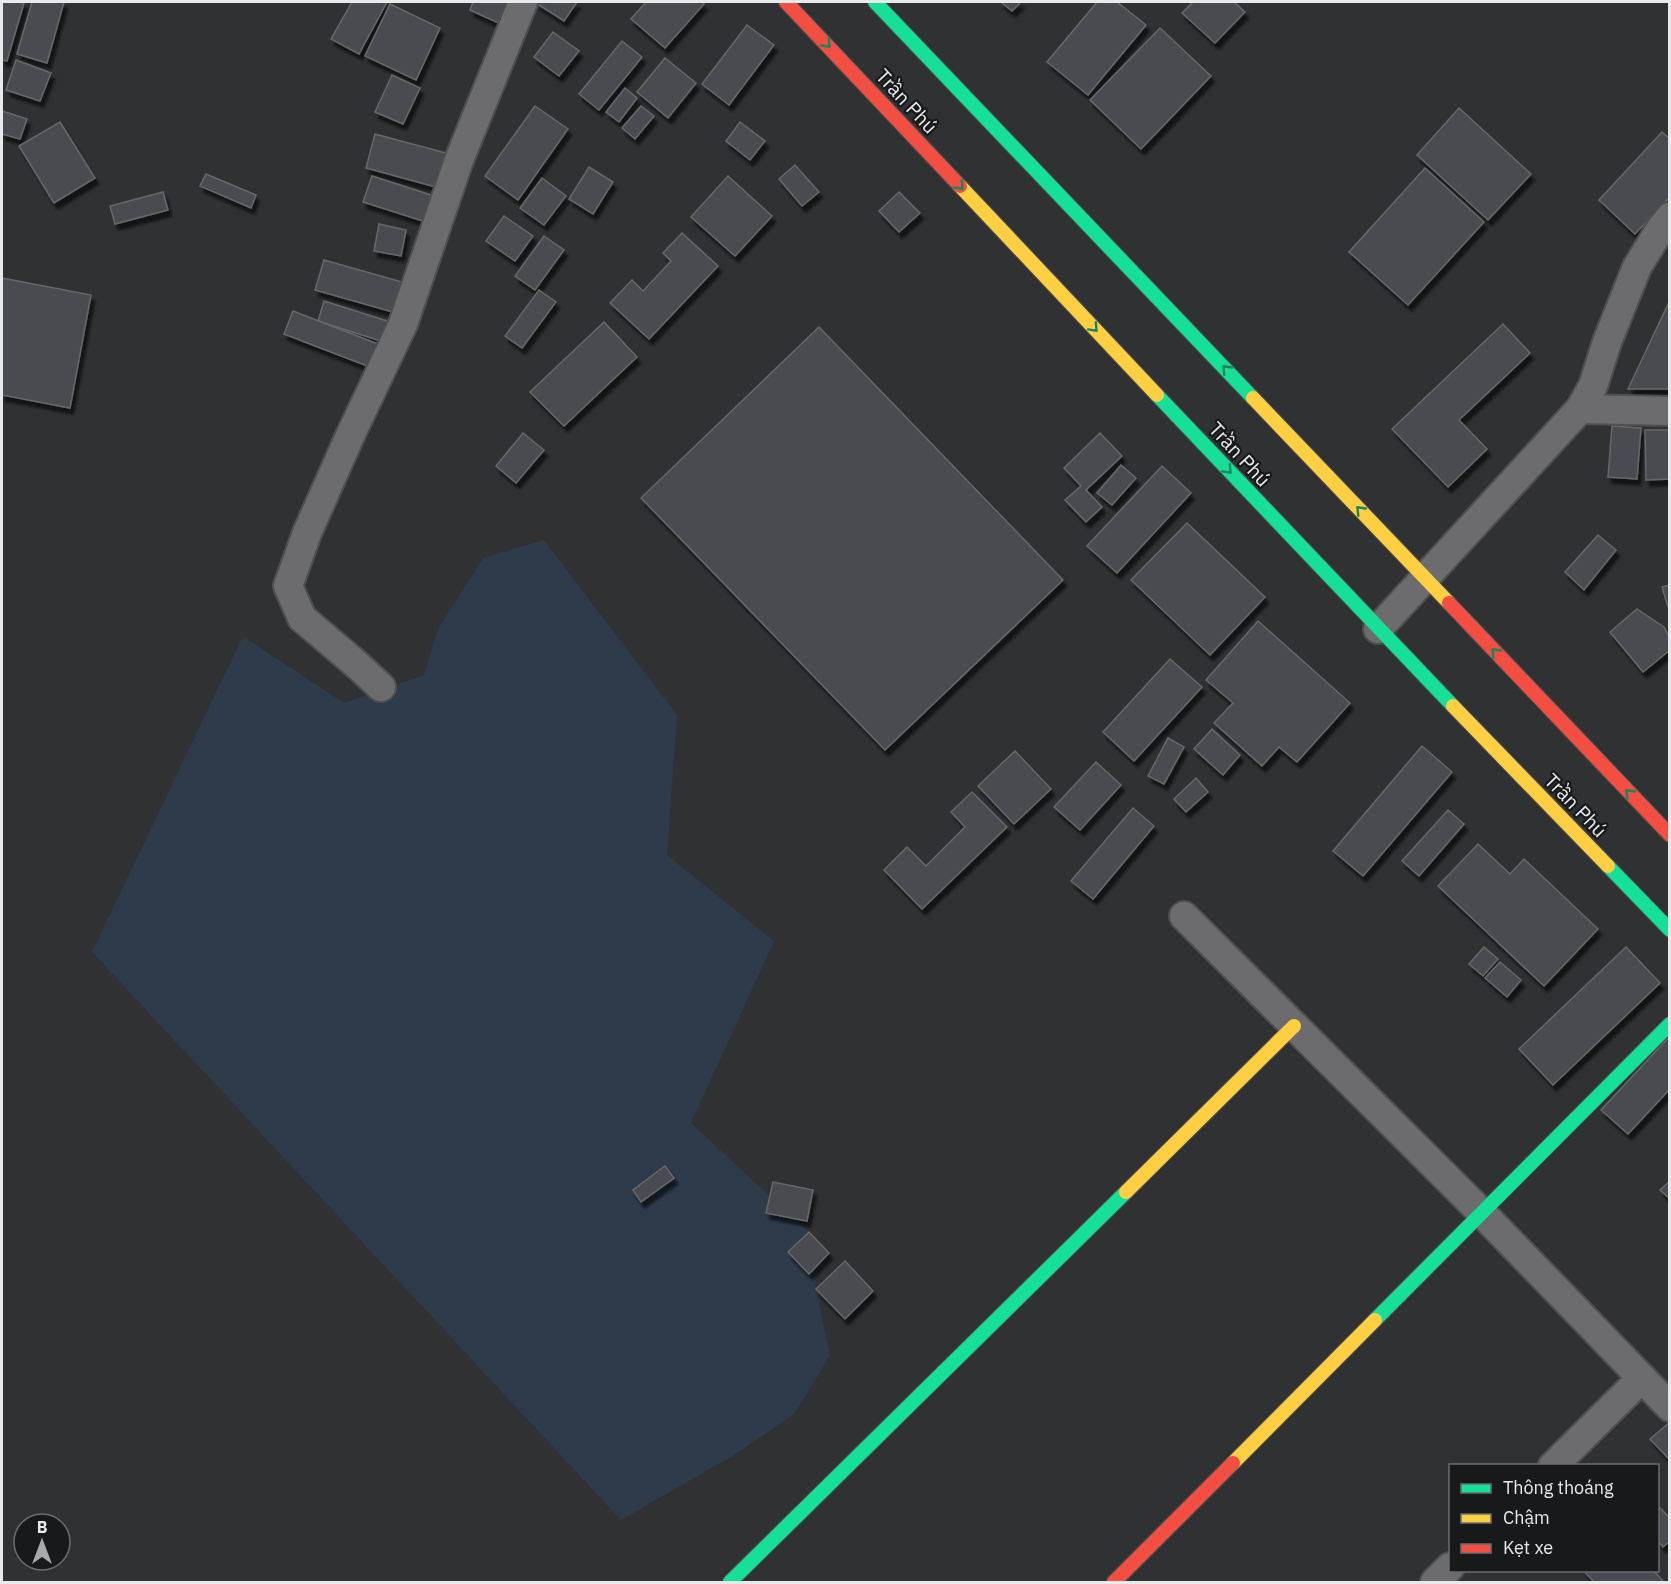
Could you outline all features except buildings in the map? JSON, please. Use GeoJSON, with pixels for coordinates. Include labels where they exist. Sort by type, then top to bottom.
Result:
{"type":"FeatureCollection","features":[{"type":"Feature","properties":{"kind":"main road","name":"Trần Phú"},"geometry":{"type":"LineString","coordinates":[[786,2],[1378,629],[1670,930]]}},
{"type":"Feature","properties":{"kind":"main road"},"geometry":{"type":"LineString","coordinates":[[875,2],[1670,835]]}},
{"type":"Feature","properties":{"kind":"main road"},"geometry":{"type":"LineString","coordinates":[[1114,1582],[1670,1024]]}},
{"type":"Feature","properties":{"kind":"main road"},"geometry":{"type":"LineString","coordinates":[[730,1582],[1294,1026]]}},
{"type":"Feature","properties":{"kind":"street"},"geometry":{"type":"LineString","coordinates":[[381,687],[302,618],[288,586],[307,533],[403,324],[459,160],[523,2]]}},
{"type":"Feature","properties":{"kind":"street"},"geometry":{"type":"LineString","coordinates":[[1378,629],[1580,409],[1593,386],[1607,342],[1637,267],[1670,217]]}},
{"type":"Feature","properties":{"kind":"street"},"geometry":{"type":"LineString","coordinates":[[1580,409],[1670,411]]}},
{"type":"Feature","properties":{"kind":"street"},"geometry":{"type":"LineString","coordinates":[[1184,916],[1482,1213],[1670,1407]]}},
{"type":"Feature","properties":{"kind":"street"},"geometry":{"type":"LineString","coordinates":[[1555,1464],[1642,1378]]}},
{"type":"Feature","properties":{"kind":"street"},"geometry":{"type":"LineString","coordinates":[[1435,1582],[1449,1568]]}},
{"type":"Feature","properties":{"kind":"shaded area"},"geometry":{"type":"Polygon","coordinates":[[[544,540],[677,715],[667,855],[774,941],[691,1123],[809,1232],[814,1256],[816,1289],[830,1356],[794,1414],[734,1455],[621,1520],[92,952],[243,636],[344,703],[424,675],[438,629],[483,558],[544,540]]]}},
{"type":"Feature","properties":{"kind":"traffic: fast"},"geometry":{"type":"LineString","coordinates":[[875,2],[1253,398]]}},
{"type":"Feature","properties":{"kind":"traffic: fast"},"geometry":{"type":"LineString","coordinates":[[1157,395],[1453,706]]}},
{"type":"Feature","properties":{"kind":"traffic: fast"},"geometry":{"type":"LineString","coordinates":[[1608,866],[1670,930]]}},
{"type":"Feature","properties":{"kind":"traffic: fast"},"geometry":{"type":"LineString","coordinates":[[1375,1320],[1670,1024]]}},
{"type":"Feature","properties":{"kind":"traffic: fast"},"geometry":{"type":"LineString","coordinates":[[730,1582],[1126,1192]]}},
{"type":"Feature","properties":{"kind":"traffic: slow"},"geometry":{"type":"LineString","coordinates":[[960,186],[1157,395]]}},
{"type":"Feature","properties":{"kind":"traffic: slow"},"geometry":{"type":"LineString","coordinates":[[1253,398],[1449,603]]}},
{"type":"Feature","properties":{"kind":"traffic: slow"},"geometry":{"type":"LineString","coordinates":[[1453,706],[1608,866]]}},
{"type":"Feature","properties":{"kind":"traffic: slow"},"geometry":{"type":"LineString","coordinates":[[1126,1192],[1294,1026]]}},
{"type":"Feature","properties":{"kind":"traffic: slow"},"geometry":{"type":"LineString","coordinates":[[1233,1463],[1375,1320]]}},
{"type":"Feature","properties":{"kind":"traffic: jam"},"geometry":{"type":"LineString","coordinates":[[786,2],[960,186]]}},
{"type":"Feature","properties":{"kind":"traffic: jam"},"geometry":{"type":"LineString","coordinates":[[1449,603],[1670,835]]}},
{"type":"Feature","properties":{"kind":"traffic: jam"},"geometry":{"type":"LineString","coordinates":[[1114,1582],[1233,1463]]}}]}
